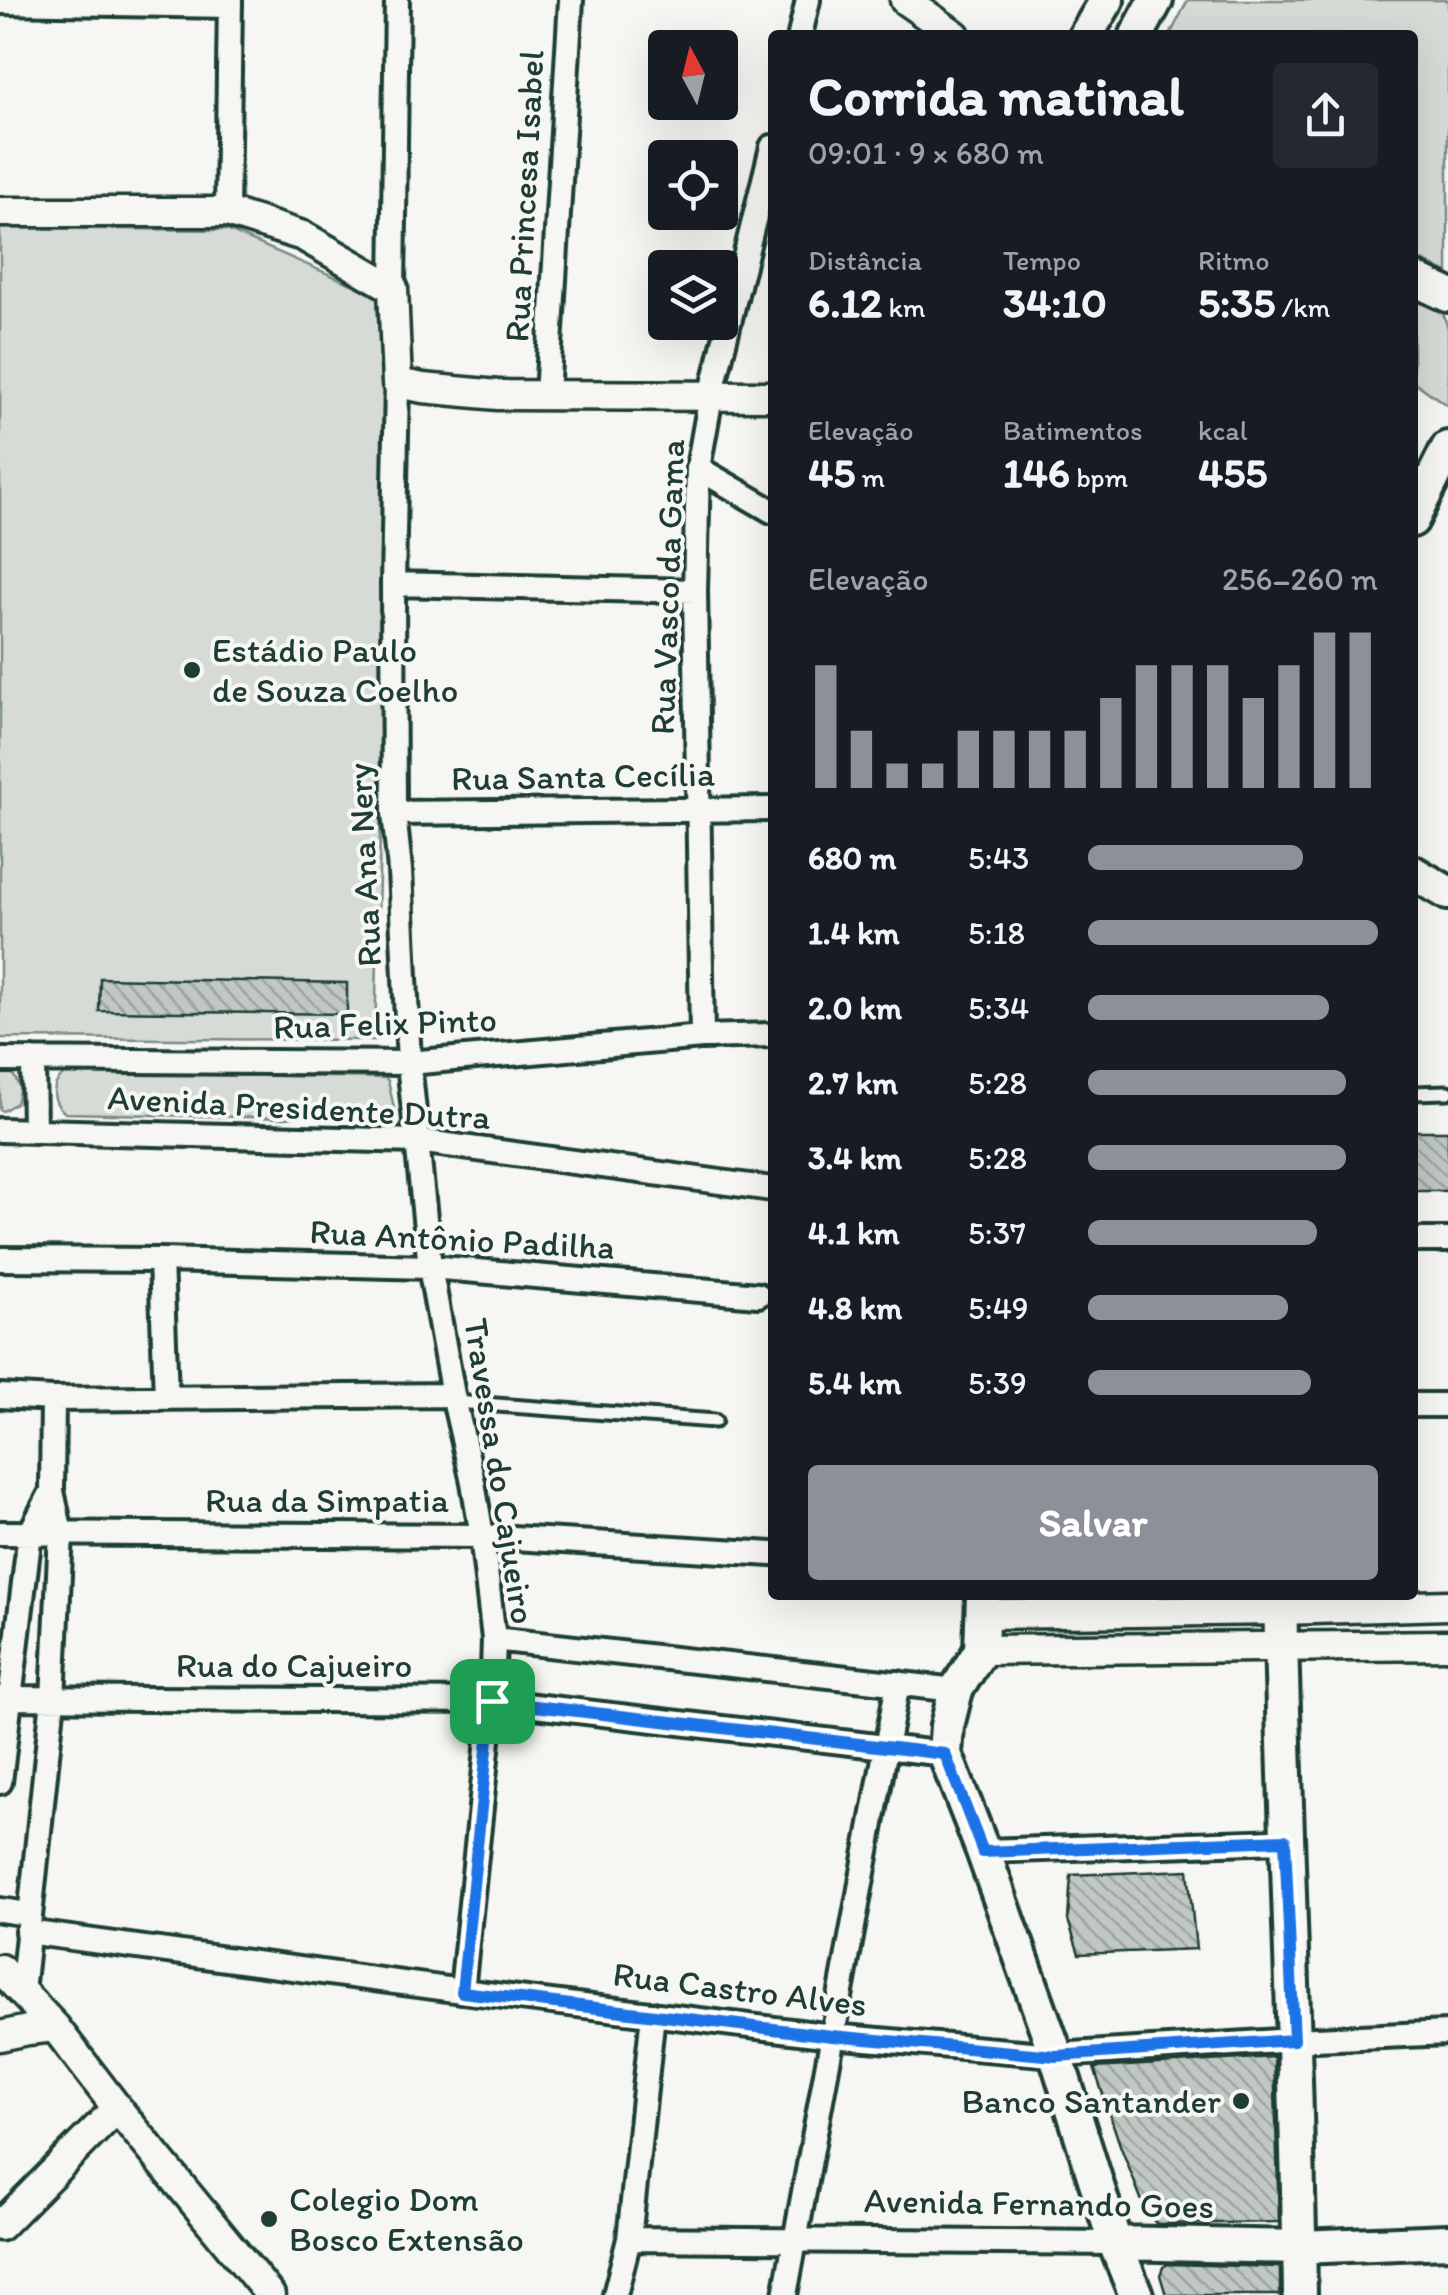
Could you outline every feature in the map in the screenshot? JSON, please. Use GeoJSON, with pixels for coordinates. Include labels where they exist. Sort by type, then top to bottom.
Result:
{"type":"FeatureCollection","features":[{"type":"Feature","properties":{"kind":"main road"},"geometry":{"type":"LineString","coordinates":[[1089,30],[1107,0]]}},
{"type":"Feature","properties":{"kind":"main road"},"geometry":{"type":"LineString","coordinates":[[1140,30],[1156,0]]}},
{"type":"Feature","properties":{"kind":"main road"},"geometry":{"type":"LineString","coordinates":[[1418,281],[1448,295]]}},
{"type":"Feature","properties":{"kind":"main road"},"geometry":{"type":"LineString","coordinates":[[1418,508],[1448,448]]}},
{"type":"Feature","properties":{"kind":"main road"},"geometry":{"type":"LineString","coordinates":[[1418,876],[1448,894]]}},
{"type":"Feature","properties":{"kind":"main road"},"geometry":{"type":"LineString","coordinates":[[1280,1602],[1300,2295]]}},
{"type":"Feature","properties":{"kind":"main road"},"geometry":{"type":"LineString","coordinates":[[983,1604],[981,1650],[956,1690],[946,1740],[1056,2056],[1115,2243],[1136,2295]]}},
{"type":"Feature","properties":{"kind":"main road","name":"Avenida Fernando Goes"},"geometry":{"type":"LineString","coordinates":[[1115,2243],[1300,2247],[1448,2241]]}},
{"type":"Feature","properties":{"kind":"street"},"geometry":{"type":"LineString","coordinates":[[397,0],[393,288],[397,383],[498,395],[768,396]]}},
{"type":"Feature","properties":{"kind":"street","name":"Rua Princesa Isabel"},"geometry":{"type":"LineString","coordinates":[[548,395],[570,0]]}},
{"type":"Feature","properties":{"kind":"street"},"geometry":{"type":"LineString","coordinates":[[801,30],[808,0]]}},
{"type":"Feature","properties":{"kind":"street"},"geometry":{"type":"LineString","coordinates":[[906,0],[947,30]]}},
{"type":"Feature","properties":{"kind":"street"},"geometry":{"type":"LineString","coordinates":[[0,2],[230,3],[227,212]]}},
{"type":"Feature","properties":{"kind":"street","name":"Rua Vasco da Gama"},"geometry":{"type":"LineString","coordinates":[[702,1037],[695,591],[698,468],[768,164]]}},
{"type":"Feature","properties":{"kind":"street"},"geometry":{"type":"LineString","coordinates":[[0,212],[227,212],[302,236],[393,288]]}},
{"type":"Feature","properties":{"kind":"street","name":"Rua Ana Nery"},"geometry":{"type":"LineString","coordinates":[[397,383],[394,814],[409,1062],[418,1141]]}},
{"type":"Feature","properties":{"kind":"street"},"geometry":{"type":"LineString","coordinates":[[698,468],[768,509]]}},
{"type":"Feature","properties":{"kind":"street"},"geometry":{"type":"LineString","coordinates":[[393,584],[695,591]]}},
{"type":"Feature","properties":{"kind":"street","name":"Rua Santa Cecília"},"geometry":{"type":"LineString","coordinates":[[394,814],[768,810]]}},
{"type":"Feature","properties":{"kind":"street","name":"Rua Felix Pinto"},"geometry":{"type":"LineString","coordinates":[[0,1060],[409,1062],[702,1037],[768,1036]]}},
{"type":"Feature","properties":{"kind":"street"},"geometry":{"type":"LineString","coordinates":[[33,1060],[34,1131]]}},
{"type":"Feature","properties":{"kind":"street","name":"Avenida Presidente Dutra"},"geometry":{"type":"LineString","coordinates":[[0,1130],[418,1141],[768,1187]]}},
{"type":"Feature","properties":{"kind":"street","name":"Travessa do Cajueiro"},"geometry":{"type":"LineString","coordinates":[[418,1141],[430,1267],[473,1482],[494,1639],[492,1701],[462,1992]]}},
{"type":"Feature","properties":{"kind":"street"},"geometry":{"type":"LineString","coordinates":[[1418,1240],[1448,1240]]}},
{"type":"Feature","properties":{"kind":"street","name":"Rua Antônio Padilha"},"geometry":{"type":"LineString","coordinates":[[0,1259],[430,1267],[758,1295]]}},
{"type":"Feature","properties":{"kind":"street"},"geometry":{"type":"LineString","coordinates":[[161,1260],[166,1397]]}},
{"type":"Feature","properties":{"kind":"street"},"geometry":{"type":"LineString","coordinates":[[0,1396],[454,1398]]}},
{"type":"Feature","properties":{"kind":"street"},"geometry":{"type":"LineString","coordinates":[[22,1992],[53,1699],[61,1533],[52,1491],[52,1399]]}},
{"type":"Feature","properties":{"kind":"street"},"geometry":{"type":"LineString","coordinates":[[1418,1405],[1448,1405]]}},
{"type":"Feature","properties":{"kind":"street"},"geometry":{"type":"LineString","coordinates":[[0,1782],[6,1698],[30,1533],[52,1491]]}},
{"type":"Feature","properties":{"kind":"street","name":"Rua da Simpatia"},"geometry":{"type":"LineString","coordinates":[[0,1533],[482,1536],[768,1554]]}},
{"type":"Feature","properties":{"kind":"street"},"geometry":{"type":"LineString","coordinates":[[983,1604],[1448,1605]]}},
{"type":"Feature","properties":{"kind":"street"},"geometry":{"type":"LineString","coordinates":[[494,1639],[956,1690]]}},
{"type":"Feature","properties":{"kind":"street"},"geometry":{"type":"LineString","coordinates":[[981,1650],[1448,1645]]}},
{"type":"Feature","properties":{"kind":"street"},"geometry":{"type":"LineString","coordinates":[[785,2295],[898,1683]]}},
{"type":"Feature","properties":{"kind":"street","name":"Rua do Cajueiro"},"geometry":{"type":"LineString","coordinates":[[6,1698],[492,1701],[886,1746],[946,1740]]}},
{"type":"Feature","properties":{"kind":"street"},"geometry":{"type":"LineString","coordinates":[[983,1852],[1285,1840]]}},
{"type":"Feature","properties":{"kind":"street","name":"Rua Castro Alves"},"geometry":{"type":"LineString","coordinates":[[0,1910],[28,1923],[462,1992],[832,2036],[1056,2056],[1448,2033]]}},
{"type":"Feature","properties":{"kind":"street"},"geometry":{"type":"LineString","coordinates":[[0,1969],[54,2027],[270,2295]]}},
{"type":"Feature","properties":{"kind":"street"},"geometry":{"type":"LineString","coordinates":[[615,2295],[629,2238],[654,2014]]}},
{"type":"Feature","properties":{"kind":"street"},"geometry":{"type":"LineString","coordinates":[[0,2036],[54,2027]]}},
{"type":"Feature","properties":{"kind":"street"},"geometry":{"type":"LineString","coordinates":[[0,2226],[118,2108]]}},
{"type":"Feature","properties":{"kind":"street","name":"Avenida Fernando Goes"},"geometry":{"type":"LineString","coordinates":[[629,2238],[1115,2243]]}},
{"type":"Feature","properties":{"kind":"lane"},"geometry":{"type":"LineString","coordinates":[[1418,1092],[1448,1092]]}},
{"type":"Feature","properties":{"kind":"lane"},"geometry":{"type":"LineString","coordinates":[[454,1398],[715,1421]]}},
{"type":"Feature","properties":{"kind":"shaded area"},"geometry":{"type":"Polygon","coordinates":[[[1188,0],[1448,0],[1448,273],[1418,258],[1418,30],[1173,30],[1188,0]]]}},
{"type":"Feature","properties":{"kind":"shaded area","name":"Estádio Paulo de Souza Coelho"},"geometry":{"type":"Polygon","coordinates":[[[0,228],[227,230],[393,302],[375,1040],[0,1038],[0,228]]]}},
{"type":"Feature","properties":{"kind":"shaded area"},"geometry":{"type":"Polygon","coordinates":[[[1418,295],[1440,305],[1448,328],[1448,406],[1418,385],[1418,295]]]}},
{"type":"Feature","properties":{"kind":"shaded area"},"geometry":{"type":"Polygon","coordinates":[[[0,1070],[13,1074],[20,1088],[16,1103],[3,1111],[0,1110],[0,1070]]]}},
{"type":"Feature","properties":{"kind":"shaded area"},"geometry":{"type":"Polygon","coordinates":[[[68,1072],[386,1078],[395,1112],[393,1116],[312,1114],[287,1118],[65,1113],[54,1091],[68,1072]]]}},
{"type":"Feature","properties":{"kind":"building"},"geometry":{"type":"Polygon","coordinates":[[[100,978],[347,983],[347,1014],[99,1011],[100,978]]]}},
{"type":"Feature","properties":{"kind":"building"},"geometry":{"type":"Polygon","coordinates":[[[1418,1131],[1448,1131],[1448,1191],[1418,1191],[1418,1131]]]}},
{"type":"Feature","properties":{"kind":"building"},"geometry":{"type":"Polygon","coordinates":[[[1188,1870],[1196,1949],[1079,1954],[1068,1920],[1071,1875],[1188,1870]]]}},
{"type":"Feature","properties":{"kind":"building"},"geometry":{"type":"Polygon","coordinates":[[[1274,2057],[1279,2222],[1157,2224],[1147,2214],[1094,2068],[1274,2057]]]}},
{"type":"Feature","properties":{"kind":"building"},"geometry":{"type":"Polygon","coordinates":[[[1168,2264],[1280,2267],[1280,2295],[1166,2295],[1160,2275],[1168,2264]]]}},
{"type":"Feature","properties":{"kind":"place","name":"Estádio Paulo de Souza Coelho"},"geometry":{"type":"Point","coordinates":[192,670]}},
{"type":"Feature","properties":{"kind":"place","name":"Banco Santander"},"geometry":{"type":"Point","coordinates":[1241,2101]}},
{"type":"Feature","properties":{"kind":"place","name":"Colegio Dom Bosco Extensão"},"geometry":{"type":"Point","coordinates":[269,2219]}},
{"type":"Feature","properties":{"kind":"route"},"geometry":{"type":"LineString","coordinates":[[492,1701],[945,1754],[983,1852],[1285,1840],[1294,2040],[1056,2056],[832,2036],[462,1992],[492,1701]]}}]}
